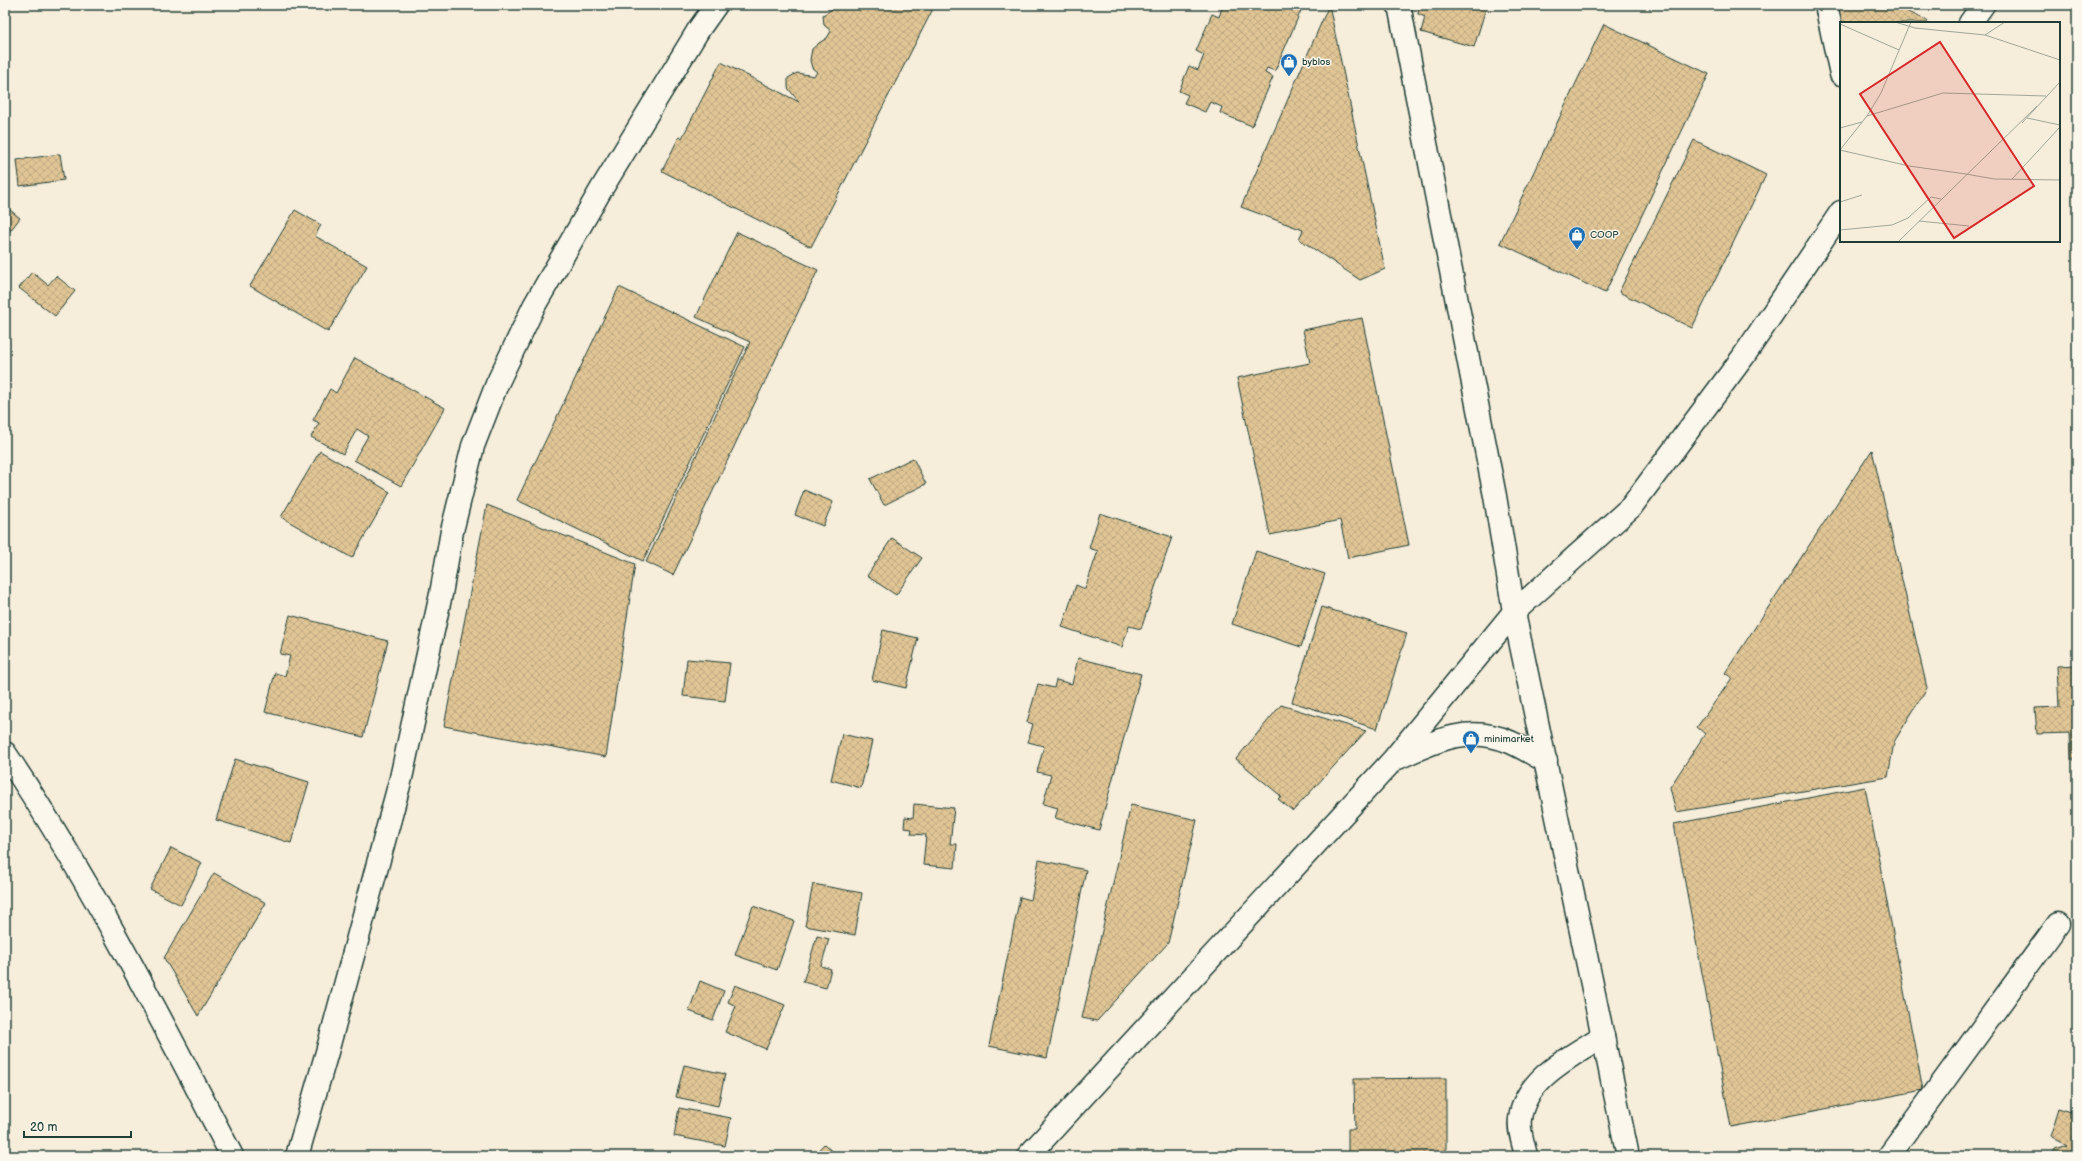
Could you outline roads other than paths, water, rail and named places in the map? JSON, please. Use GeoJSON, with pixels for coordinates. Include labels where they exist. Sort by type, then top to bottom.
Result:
{"type":"FeatureCollection","features":[{"type":"Feature","properties":{"kind":"street"},"geometry":{"type":"LineString","coordinates":[[296,1156],[327,1052],[401,778],[441,594],[452,530],[474,446],[497,384],[534,306],[602,188],[699,29],[716,5]]}},
{"type":"Feature","properties":{"kind":"street"},"geometry":{"type":"LineString","coordinates":[[1399,5],[1495,496],[1514,612],[1628,1156]]}},
{"type":"Feature","properties":{"kind":"street"},"geometry":{"type":"LineString","coordinates":[[1826,5],[1840,69]]}},
{"type":"Feature","properties":{"kind":"street"},"geometry":{"type":"LineString","coordinates":[[1971,22],[1983,5]]}},
{"type":"Feature","properties":{"kind":"street"},"geometry":{"type":"LineString","coordinates":[[1028,1156],[1394,760],[1514,612],[1631,507],[1743,358],[1840,213]]}},
{"type":"Feature","properties":{"kind":"street"},"geometry":{"type":"LineString","coordinates":[[1394,760],[1441,739],[1479,734],[1510,741],[1546,761]]}},
{"type":"Feature","properties":{"kind":"street"},"geometry":{"type":"LineString","coordinates":[[5,752],[41,806],[122,944],[232,1156]]}},
{"type":"Feature","properties":{"kind":"street"},"geometry":{"type":"LineString","coordinates":[[1889,1156],[2058,924]]}},
{"type":"Feature","properties":{"kind":"street"},"geometry":{"type":"LineString","coordinates":[[1526,1156],[1520,1120],[1526,1098],[1541,1079],[1603,1036]]}},
{"type":"Feature","properties":{"kind":"place","name":"byblos"},"geometry":{"type":"Point","coordinates":[1289,77]}},
{"type":"Feature","properties":{"kind":"place","name":"COOP"},"geometry":{"type":"Point","coordinates":[1577,250]}},
{"type":"Feature","properties":{"kind":"place","name":"minimarket"},"geometry":{"type":"Point","coordinates":[1471,754]}}]}
